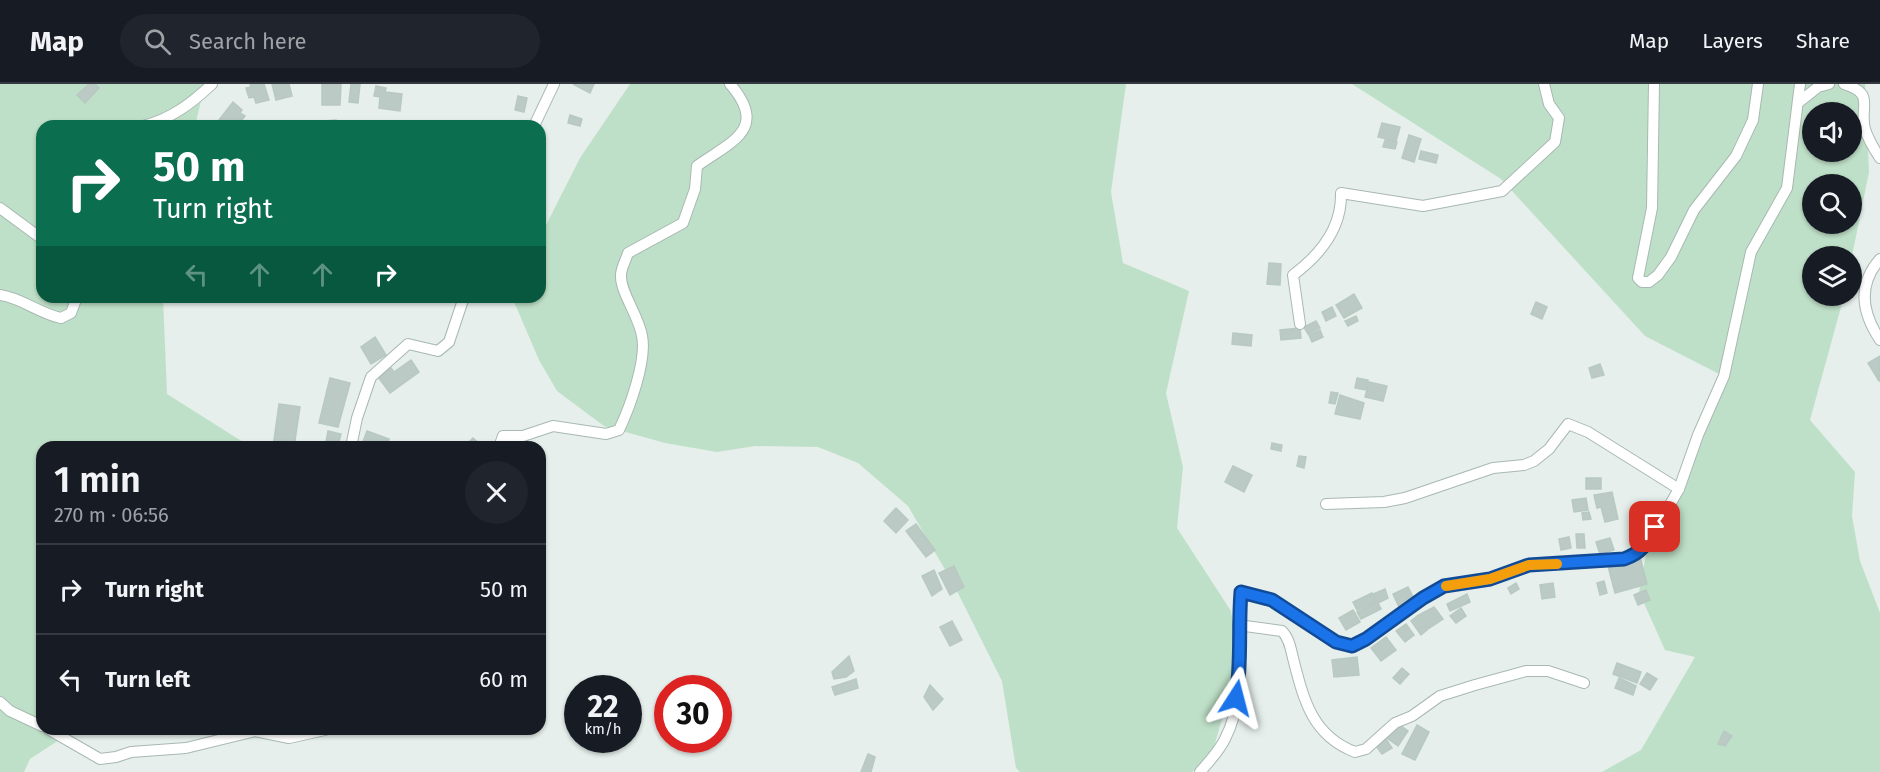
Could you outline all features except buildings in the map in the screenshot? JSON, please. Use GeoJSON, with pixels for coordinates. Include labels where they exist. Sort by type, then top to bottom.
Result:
{"type":"FeatureCollection","features":[{"type":"Feature","properties":{"kind":"street"},"geometry":{"type":"LineString","coordinates":[[161,120],[192,104],[212,84]]}},
{"type":"Feature","properties":{"kind":"street"},"geometry":{"type":"LineString","coordinates":[[537,120],[554,84]]}},
{"type":"Feature","properties":{"kind":"street"},"geometry":{"type":"LineString","coordinates":[[502,441],[503,436],[523,436],[554,426],[606,434],[619,430],[626,415],[644,349],[634,307],[624,293],[621,275],[628,253],[683,223],[695,189],[697,166],[742,135],[748,119],[741,97],[730,84]]}},
{"type":"Feature","properties":{"kind":"street"},"geometry":{"type":"LineString","coordinates":[[1300,324],[1293,275],[1322,249],[1329,238],[1342,208],[1341,194],[1423,206],[1502,191],[1555,142],[1559,118],[1549,104],[1544,84]]}},
{"type":"Feature","properties":{"kind":"street"},"geometry":{"type":"LineString","coordinates":[[1654,84],[1653,200],[1638,278],[1642,282],[1649,282],[1658,275],[1671,257],[1694,210],[1736,156],[1751,127],[1758,84]]}},
{"type":"Feature","properties":{"kind":"street"},"geometry":{"type":"LineString","coordinates":[[1200,772],[1225,738],[1231,721],[1241,669],[1239,625],[1241,592],[1272,600],[1336,642],[1352,646],[1444,586],[1490,579],[1529,565],[1601,562],[1637,554],[1647,544],[1679,489],[1698,435],[1724,376],[1751,252],[1787,188],[1800,84]]}},
{"type":"Feature","properties":{"kind":"street"},"geometry":{"type":"LineString","coordinates":[[1799,102],[1818,87],[1829,84]]}},
{"type":"Feature","properties":{"kind":"street"},"geometry":{"type":"LineString","coordinates":[[1844,84],[1858,89],[1864,95],[1865,129],[1880,158]]}},
{"type":"Feature","properties":{"kind":"street"},"geometry":{"type":"LineString","coordinates":[[0,208],[36,235]]}},
{"type":"Feature","properties":{"kind":"street"},"geometry":{"type":"LineString","coordinates":[[1880,259],[1871,270],[1864,287],[1867,319],[1880,340]]}},
{"type":"Feature","properties":{"kind":"street"},"geometry":{"type":"LineString","coordinates":[[0,294],[13,297],[36,311],[61,318],[71,313],[75,303]]}},
{"type":"Feature","properties":{"kind":"street"},"geometry":{"type":"LineString","coordinates":[[352,441],[357,418],[371,377],[408,344],[438,351],[449,342],[462,303]]}},
{"type":"Feature","properties":{"kind":"street"},"geometry":{"type":"LineString","coordinates":[[1326,504],[1384,502],[1405,498],[1493,468],[1524,465],[1534,461],[1549,449],[1568,424],[1588,432],[1679,489]]}},
{"type":"Feature","properties":{"kind":"street"},"geometry":{"type":"LineString","coordinates":[[1239,625],[1282,631],[1289,642],[1309,714],[1334,741],[1355,752],[1366,749],[1395,723],[1412,716],[1440,696],[1475,685],[1526,671],[1548,671],[1584,683]]}},
{"type":"Feature","properties":{"kind":"street"},"geometry":{"type":"LineString","coordinates":[[0,702],[10,711],[36,723]]}},
{"type":"Feature","properties":{"kind":"street"},"geometry":{"type":"LineString","coordinates":[[58,735],[100,759],[131,752],[186,748],[239,735]]}},
{"type":"Feature","properties":{"kind":"street"},"geometry":{"type":"LineString","coordinates":[[274,735],[289,738],[302,735]]}},
{"type":"Feature","properties":{"kind":"green space"},"geometry":{"type":"Polygon","coordinates":[[[0,84],[205,84],[196,120],[36,120],[36,303],[163,303],[167,394],[241,441],[36,441],[36,735],[67,735],[30,759],[24,772],[0,772],[0,84]]]}},
{"type":"Feature","properties":{"kind":"green space"},"geometry":{"type":"Polygon","coordinates":[[[630,84],[1126,84],[1111,192],[1123,263],[1189,291],[1166,393],[1183,467],[1177,528],[1231,611],[1238,662],[1212,754],[1192,772],[1020,772],[1016,768],[1002,681],[954,585],[908,506],[858,463],[818,447],[755,446],[717,452],[665,443],[604,426],[557,391],[539,360],[515,303],[546,303],[546,225],[580,158],[630,84]]]}},
{"type":"Feature","properties":{"kind":"green space"},"geometry":{"type":"Polygon","coordinates":[[[1352,84],[1865,84],[1869,172],[1862,207],[1862,174],[1802,174],[1802,234],[1856,234],[1854,246],[1802,246],[1802,306],[1841,306],[1810,420],[1855,472],[1852,516],[1860,561],[1880,613],[1880,772],[1602,772],[1641,750],[1695,657],[1665,650],[1639,592],[1647,549],[1723,376],[1645,336],[1501,179],[1352,84]]]}},
{"type":"Feature","properties":{"kind":"slow traffic"},"geometry":{"type":"LineString","coordinates":[[1446,586],[1490,579],[1529,565],[1557,564]]}},
{"type":"Feature","properties":{"kind":"route"},"geometry":{"type":"LineString","coordinates":[[1236,698],[1241,669],[1239,625],[1241,592],[1272,600],[1308,626],[1343,646],[1352,646],[1444,586],[1490,579],[1529,565],[1624,559],[1637,554],[1647,544],[1655,527]]}}]}
